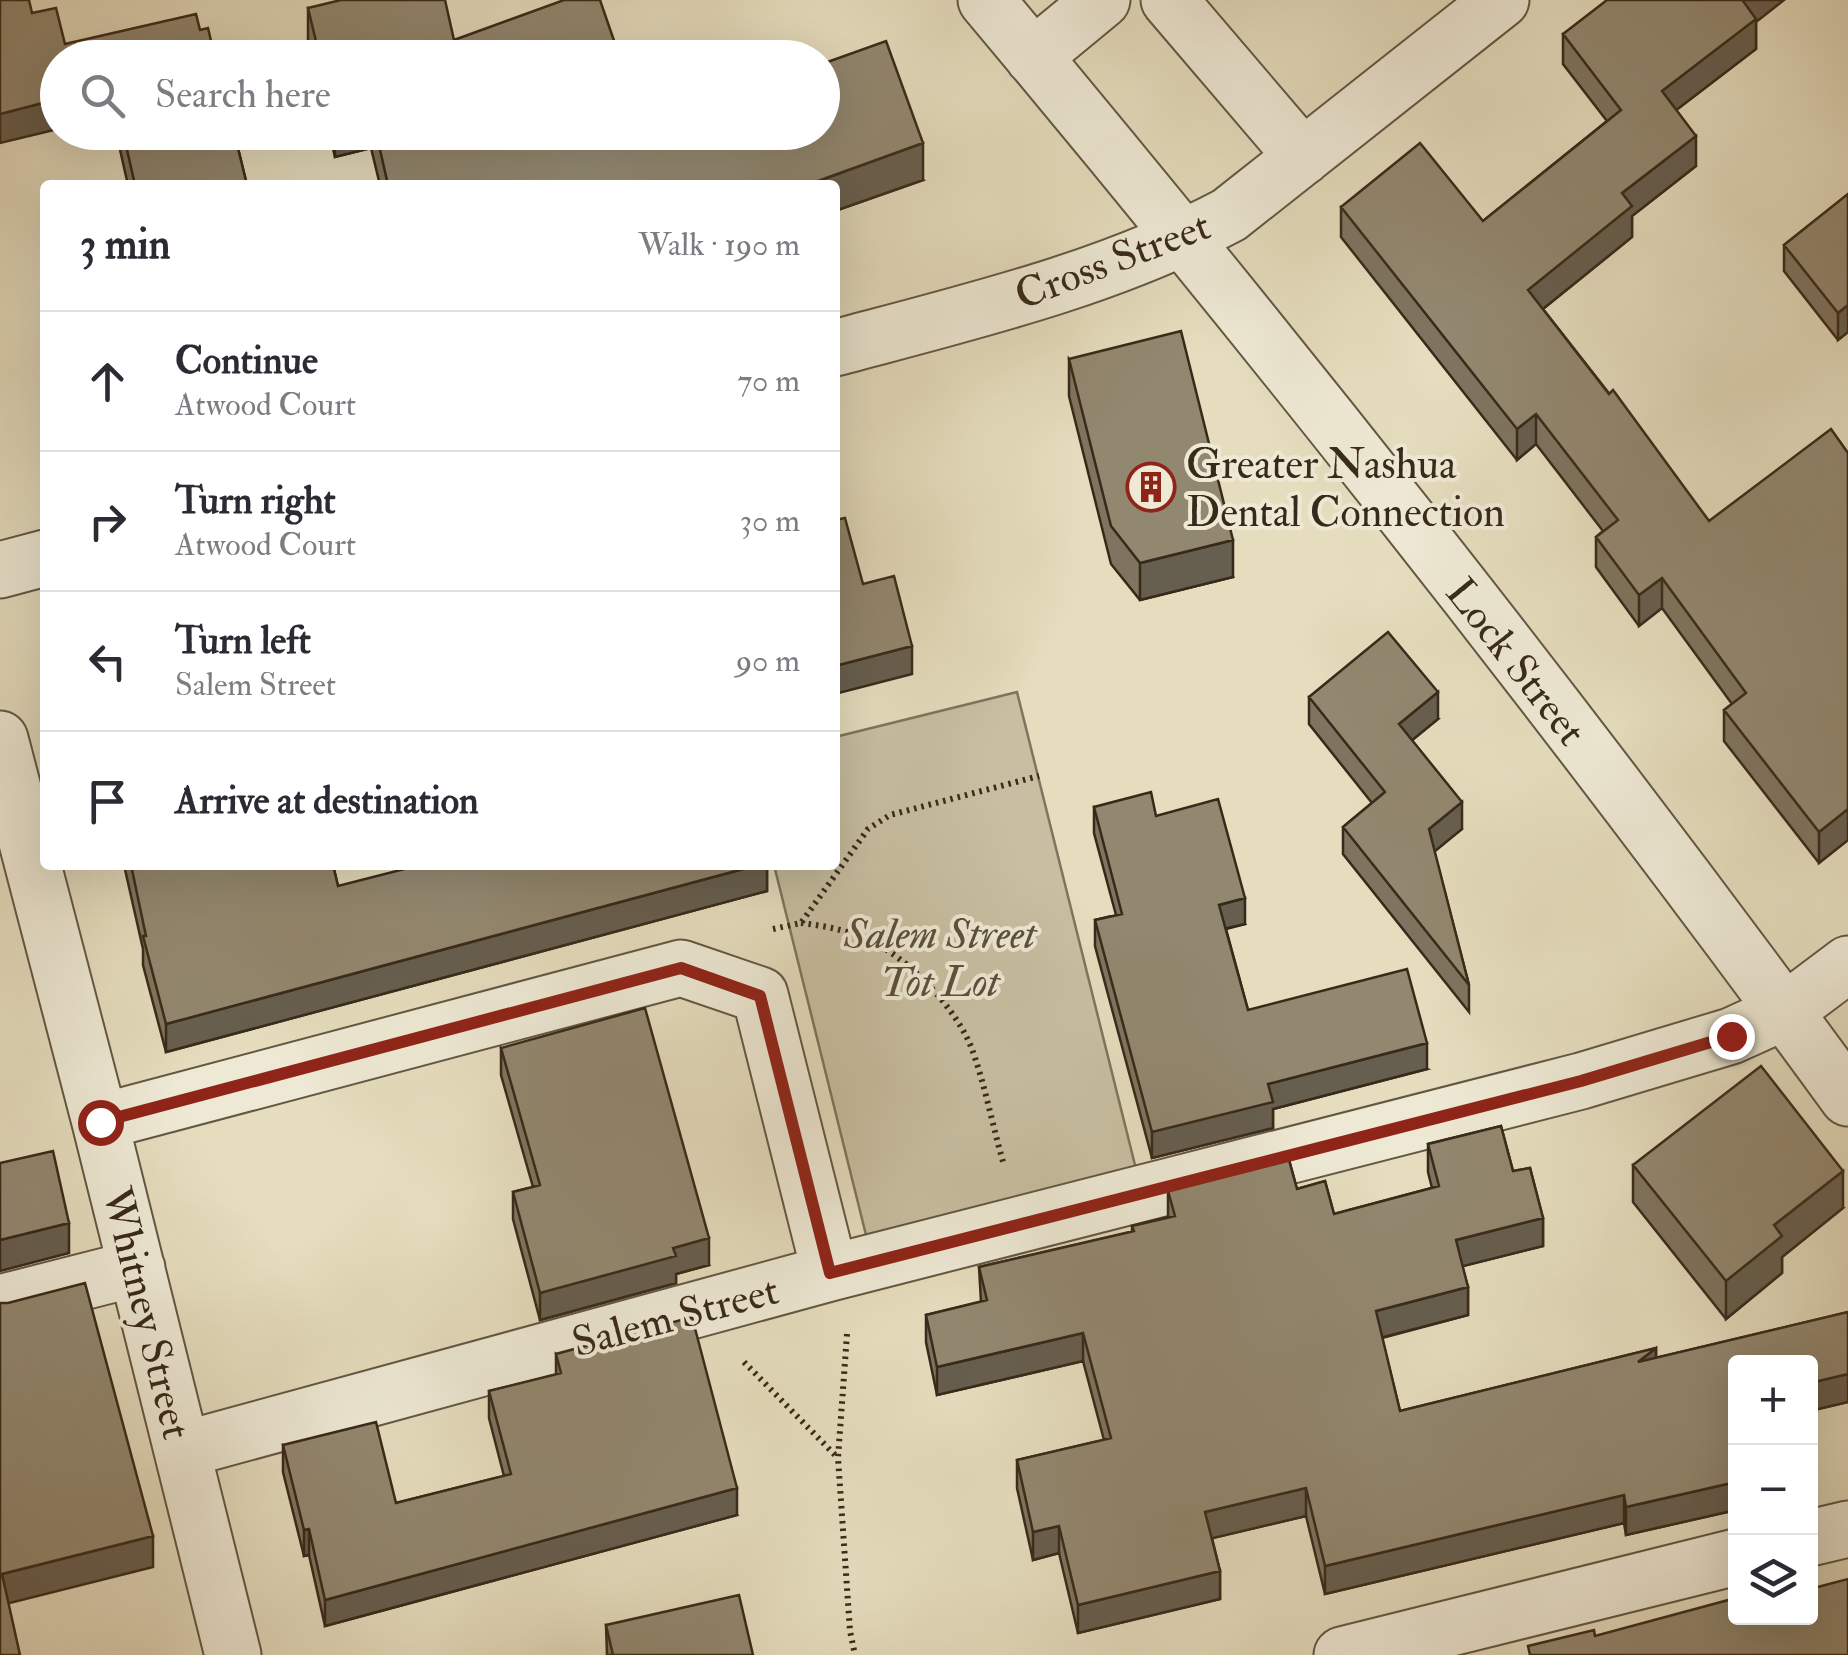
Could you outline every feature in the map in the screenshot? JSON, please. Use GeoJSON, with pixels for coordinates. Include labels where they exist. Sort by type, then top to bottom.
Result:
{"type":"FeatureCollection","features":[{"type":"Feature","properties":{"kind":"street","name":"Lock Street"},"geometry":{"type":"LineString","coordinates":[[986,0],[1184,238],[1698,894],[1848,1098]]}},
{"type":"Feature","properties":{"kind":"street"},"geometry":{"type":"LineString","coordinates":[[1033,56],[1102,0]]}},
{"type":"Feature","properties":{"kind":"street"},"geometry":{"type":"LineString","coordinates":[[1169,0],[1302,157]]}},
{"type":"Feature","properties":{"kind":"street","name":"Cross Street"},"geometry":{"type":"LineString","coordinates":[[840,347],[1124,264],[1229,215],[1501,0]]}},
{"type":"Feature","properties":{"kind":"street"},"geometry":{"type":"LineString","coordinates":[[0,570],[40,559]]}},
{"type":"Feature","properties":{"kind":"street","name":"Whitney Street"},"geometry":{"type":"LineString","coordinates":[[0,739],[233,1655]]}},
{"type":"Feature","properties":{"kind":"street","name":"Salem Street"},"geometry":{"type":"LineString","coordinates":[[182,1450],[694,1311],[839,1295],[1581,1081],[1731,1036],[1784,1012],[1848,964]]}},
{"type":"Feature","properties":{"kind":"street"},"geometry":{"type":"LineString","coordinates":[[100,1122],[681,968],[760,996],[839,1295]]}},
{"type":"Feature","properties":{"kind":"street"},"geometry":{"type":"LineString","coordinates":[[0,1303],[137,1268]]}},
{"type":"Feature","properties":{"kind":"street"},"geometry":{"type":"LineString","coordinates":[[1818,1536],[1848,1529]]}},
{"type":"Feature","properties":{"kind":"street"},"geometry":{"type":"LineString","coordinates":[[1342,1655],[1728,1559]]}},
{"type":"Feature","properties":{"kind":"path"},"geometry":{"type":"LineString","coordinates":[[840,868],[868,829],[890,815],[1039,776]]}},
{"type":"Feature","properties":{"kind":"path"},"geometry":{"type":"LineString","coordinates":[[801,923],[839,870]]}},
{"type":"Feature","properties":{"kind":"path"},"geometry":{"type":"LineString","coordinates":[[773,930],[801,923],[836,928],[872,942],[912,970],[955,1014],[973,1050],[1009,1182]]}},
{"type":"Feature","properties":{"kind":"path"},"geometry":{"type":"LineString","coordinates":[[839,1295],[838,1458],[855,1655]]}},
{"type":"Feature","properties":{"kind":"path"},"geometry":{"type":"LineString","coordinates":[[694,1311],[838,1458]]}},
{"type":"Feature","properties":{"kind":"green space","name":"Salem Street Tot Lot"},"geometry":{"type":"Polygon","coordinates":[[[1017,692],[1136,1169],[866,1235],[775,870],[840,870],[840,736],[1017,692]]]}},
{"type":"Feature","properties":{"kind":"building"},"geometry":{"type":"Polygon","coordinates":[[[0,0],[29,0],[32,13],[56,8],[64,40],[40,40],[40,104],[0,114],[0,0]]]}},
{"type":"Feature","properties":{"kind":"building"},"geometry":{"type":"Polygon","coordinates":[[[341,0],[445,0],[454,40],[316,40],[308,8],[341,0]]]}},
{"type":"Feature","properties":{"kind":"building"},"geometry":{"type":"Polygon","coordinates":[[[564,0],[600,0],[614,40],[454,40],[564,0]]]}},
{"type":"Feature","properties":{"kind":"building"},"geometry":{"type":"Polygon","coordinates":[[[1607,0],[1745,0],[1756,19],[1662,91],[1696,136],[1622,193],[1632,206],[1528,290],[1609,394],[1613,390],[1709,521],[1831,429],[1848,453],[1848,809],[1819,832],[1724,710],[1746,693],[1662,578],[1639,595],[1596,537],[1618,520],[1536,414],[1517,429],[1341,207],[1420,143],[1483,221],[1621,110],[1563,34],[1607,0]]]}},
{"type":"Feature","properties":{"kind":"building"},"geometry":{"type":"Polygon","coordinates":[[[196,14],[200,30],[208,28],[211,40],[82,40],[196,14]]]}},
{"type":"Feature","properties":{"kind":"building"},"geometry":{"type":"Polygon","coordinates":[[[886,41],[923,143],[821,180],[387,180],[380,150],[840,150],[840,58],[886,41]]]}},
{"type":"Feature","properties":{"kind":"building"},"geometry":{"type":"Polygon","coordinates":[[[127,150],[238,150],[246,180],[134,180],[127,150]]]}},
{"type":"Feature","properties":{"kind":"building"},"geometry":{"type":"Polygon","coordinates":[[[1848,194],[1848,305],[1838,313],[1784,245],[1848,194]]]}},
{"type":"Feature","properties":{"kind":"building","name":"Greater Nashua Dental Connection"},"geometry":{"type":"Polygon","coordinates":[[[1181,331],[1233,540],[1140,563],[1111,526],[1069,359],[1181,331]]]}},
{"type":"Feature","properties":{"kind":"building"},"geometry":{"type":"Polygon","coordinates":[[[845,518],[863,584],[894,576],[912,646],[840,665],[840,519],[845,518]]]}},
{"type":"Feature","properties":{"kind":"building"},"geometry":{"type":"Polygon","coordinates":[[[1388,632],[1438,692],[1399,724],[1462,802],[1429,829],[1469,985],[1343,827],[1385,792],[1309,697],[1388,632]]]}},
{"type":"Feature","properties":{"kind":"building"},"geometry":{"type":"Polygon","coordinates":[[[1151,792],[1156,816],[1218,799],[1245,898],[1219,905],[1248,1010],[1407,969],[1427,1043],[1268,1084],[1273,1102],[1152,1132],[1095,920],[1122,914],[1094,807],[1151,792]]]}},
{"type":"Feature","properties":{"kind":"building"},"geometry":{"type":"Polygon","coordinates":[[[132,870],[334,870],[338,886],[400,870],[739,870],[166,1024],[132,870]]]}},
{"type":"Feature","properties":{"kind":"building"},"geometry":{"type":"Polygon","coordinates":[[[645,1008],[709,1238],[673,1248],[676,1256],[540,1293],[513,1192],[540,1185],[501,1048],[645,1008]]]}},
{"type":"Feature","properties":{"kind":"building"},"geometry":{"type":"Polygon","coordinates":[[[1761,1066],[1843,1171],[1774,1225],[1782,1236],[1726,1281],[1633,1165],[1761,1066]]]}},
{"type":"Feature","properties":{"kind":"building"},"geometry":{"type":"Polygon","coordinates":[[[1501,1126],[1513,1171],[1530,1168],[1543,1218],[1456,1240],[1468,1287],[1376,1311],[1400,1411],[1656,1348],[1638,1362],[1848,1312],[1848,1374],[1818,1381],[1818,1355],[1728,1355],[1728,1484],[1626,1507],[1624,1495],[1325,1566],[1306,1488],[1205,1512],[1220,1571],[1078,1605],[1059,1526],[1033,1532],[1017,1460],[1111,1438],[1083,1333],[937,1367],[926,1315],[987,1300],[979,1267],[1134,1231],[1132,1226],[1175,1216],[1168,1191],[1289,1160],[1297,1189],[1325,1181],[1334,1214],[1439,1186],[1428,1144],[1501,1126]]]}},
{"type":"Feature","properties":{"kind":"building"},"geometry":{"type":"Polygon","coordinates":[[[53,1151],[69,1223],[0,1240],[0,1163],[53,1151]]]}},
{"type":"Feature","properties":{"kind":"building"},"geometry":{"type":"Polygon","coordinates":[[[85,1283],[153,1536],[2,1574],[20,1655],[0,1655],[0,1303],[85,1283]]]}},
{"type":"Feature","properties":{"kind":"building"},"geometry":{"type":"Polygon","coordinates":[[[692,1317],[737,1488],[325,1600],[309,1529],[304,1530],[283,1445],[376,1422],[396,1503],[511,1474],[489,1391],[561,1373],[556,1354],[692,1317]]]}},
{"type":"Feature","properties":{"kind":"building"},"geometry":{"type":"Polygon","coordinates":[[[1848,1579],[1848,1655],[1530,1655],[1528,1646],[1594,1630],[1595,1636],[1728,1600],[1728,1625],[1818,1625],[1818,1587],[1848,1579]]]}},
{"type":"Feature","properties":{"kind":"building"},"geometry":{"type":"Polygon","coordinates":[[[739,1595],[753,1655],[613,1655],[606,1625],[739,1595]]]}},
{"type":"Feature","properties":{"kind":"place","name":"Greater Nashua Dental Connection"},"geometry":{"type":"Point","coordinates":[1151,487]}},
{"type":"Feature","properties":{"kind":"route"},"geometry":{"type":"LineString","coordinates":[[100,1122],[681,968],[760,996],[830,1273],[1581,1081],[1731,1036]]}}]}
